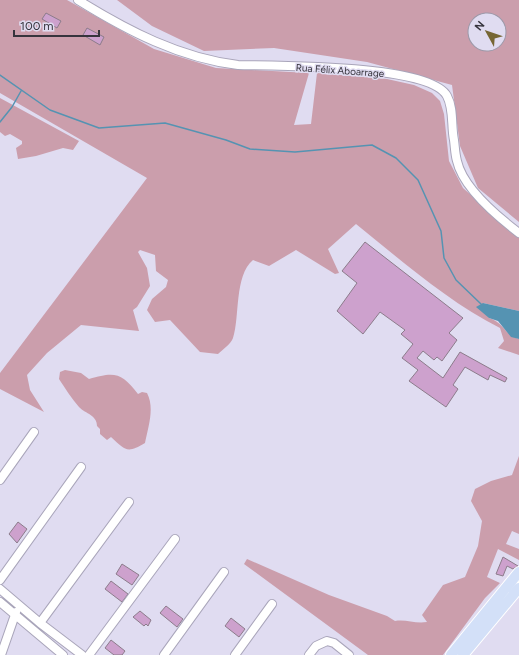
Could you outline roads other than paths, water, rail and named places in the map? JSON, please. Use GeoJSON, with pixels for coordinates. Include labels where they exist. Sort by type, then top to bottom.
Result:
{"type":"FeatureCollection","features":[{"type":"Feature","properties":{"kind":"main road"},"geometry":{"type":"LineString","coordinates":[[451,655],[519,572]]}},
{"type":"Feature","properties":{"kind":"main road"},"geometry":{"type":"LineString","coordinates":[[463,655],[519,588]]}},
{"type":"Feature","properties":{"kind":"street","name":"Rua Félix Aboarrage"},"geometry":{"type":"LineString","coordinates":[[78,0],[124,27],[162,45],[216,62],[378,71],[406,76],[437,86],[443,90],[450,102],[459,168],[474,191],[504,222],[519,233]]}},
{"type":"Feature","properties":{"kind":"street"},"geometry":{"type":"LineString","coordinates":[[0,480],[34,432]]}},
{"type":"Feature","properties":{"kind":"street"},"geometry":{"type":"LineString","coordinates":[[0,580],[81,467]]}},
{"type":"Feature","properties":{"kind":"street"},"geometry":{"type":"LineString","coordinates":[[40,624],[129,502]]}},
{"type":"Feature","properties":{"kind":"street"},"geometry":{"type":"LineString","coordinates":[[89,655],[175,539]]}},
{"type":"Feature","properties":{"kind":"street"},"geometry":{"type":"LineString","coordinates":[[164,655],[224,572]]}},
{"type":"Feature","properties":{"kind":"street"},"geometry":{"type":"LineString","coordinates":[[0,589],[40,624],[82,655]]}},
{"type":"Feature","properties":{"kind":"street"},"geometry":{"type":"LineString","coordinates":[[0,602],[14,616],[61,654]]}},
{"type":"Feature","properties":{"kind":"street"},"geometry":{"type":"LineString","coordinates":[[235,655],[272,604]]}},
{"type":"Feature","properties":{"kind":"street"},"geometry":{"type":"LineString","coordinates":[[0,655],[19,606]]}},
{"type":"Feature","properties":{"kind":"street"},"geometry":{"type":"LineString","coordinates":[[309,655],[316,646],[327,641],[334,643],[349,655]]}},
{"type":"Feature","properties":{"kind":"water"},"geometry":{"type":"Polygon","coordinates":[[[483,303],[519,311],[519,339],[511,337],[498,321],[489,318],[476,307],[483,303]]]}},
{"type":"Feature","properties":{"kind":"waterway"},"geometry":{"type":"LineString","coordinates":[[0,75],[50,110],[99,128],[165,123],[226,140],[250,149],[295,152],[372,145],[396,158],[418,180],[441,231],[444,258],[456,280],[481,304]]}},
{"type":"Feature","properties":{"kind":"waterway"},"geometry":{"type":"LineString","coordinates":[[0,122],[12,107],[21,91]]}}]}
